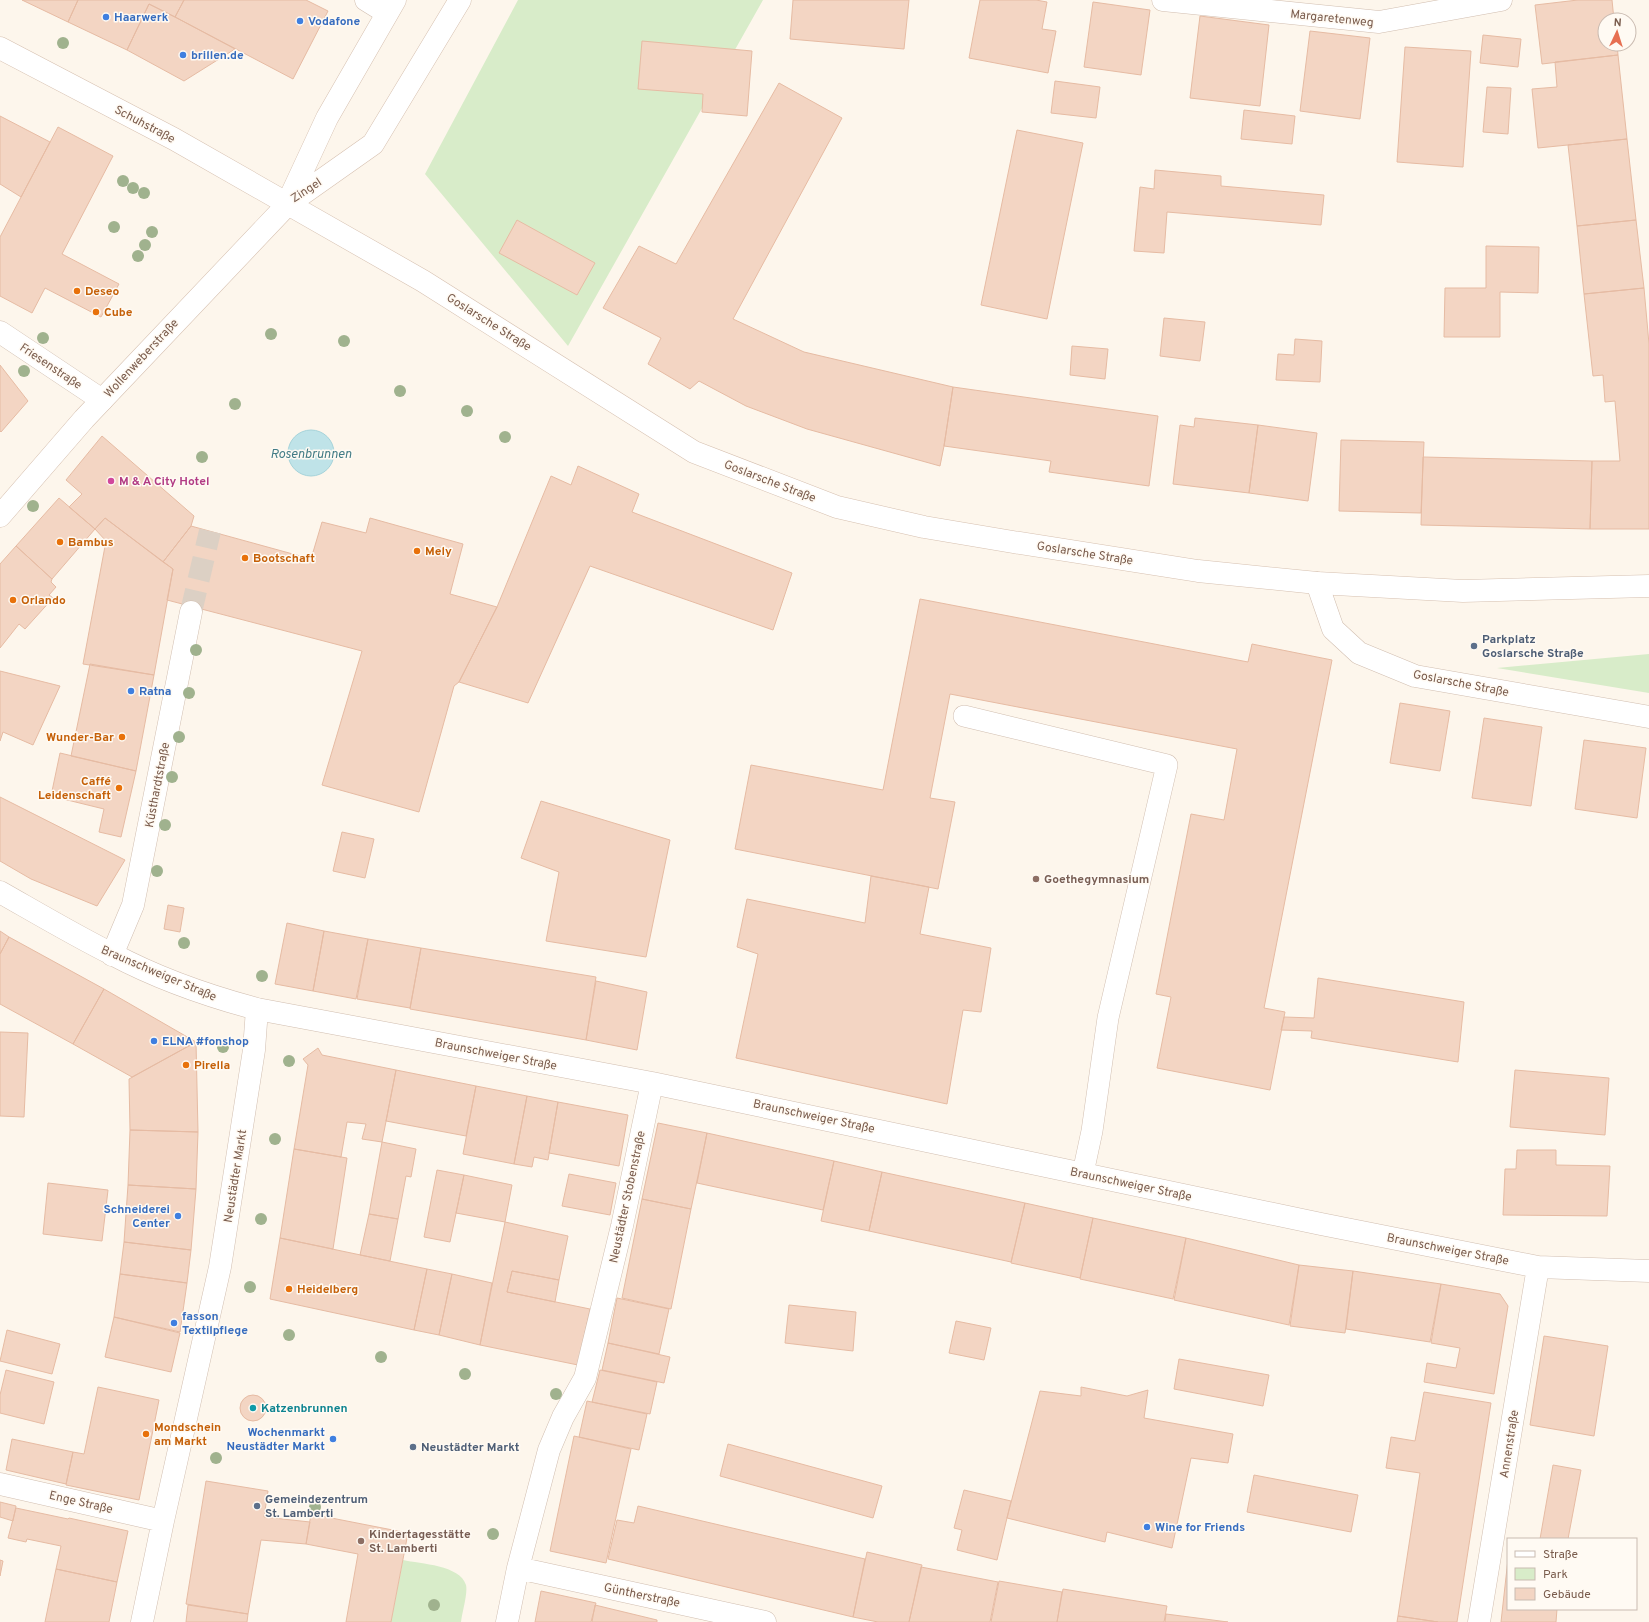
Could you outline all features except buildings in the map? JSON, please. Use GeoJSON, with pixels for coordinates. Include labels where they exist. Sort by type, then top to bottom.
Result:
{"type":"FeatureCollection","features":[{"type":"Feature","properties":{"kind":"street"},"geometry":{"type":"LineString","coordinates":[[366,0],[391,7]]}},
{"type":"Feature","properties":{"kind":"street","name":"Zingel"},"geometry":{"type":"LineString","coordinates":[[288,204],[374,144],[460,0]]}},
{"type":"Feature","properties":{"kind":"street","name":"Margaretenweg"},"geometry":{"type":"LineString","coordinates":[[1163,0],[1379,22],[1501,0]]}},
{"type":"Feature","properties":{"kind":"street","name":"Zingel"},"geometry":{"type":"LineString","coordinates":[[288,204],[327,118],[391,7]]}},
{"type":"Feature","properties":{"kind":"street","name":"Schuhstraße"},"geometry":{"type":"LineString","coordinates":[[0,48],[174,139],[288,204]]}},
{"type":"Feature","properties":{"kind":"street","name":"Wollenweberstraße"},"geometry":{"type":"LineString","coordinates":[[0,516],[84,419],[288,204]]}},
{"type":"Feature","properties":{"kind":"street","name":"Goslarsche Straße"},"geometry":{"type":"LineString","coordinates":[[288,204],[423,281],[694,452],[836,507],[924,527],[1044,547],[1198,571],[1318,583],[1463,591],[1649,586]]}},
{"type":"Feature","properties":{"kind":"street","name":"Friesenstraße"},"geometry":{"type":"LineString","coordinates":[[0,332],[102,400]]}},
{"type":"Feature","properties":{"kind":"street","name":"Goslarsche Straße"},"geometry":{"type":"LineString","coordinates":[[1318,583],[1333,629],[1360,653],[1415,676],[1649,717]]}},
{"type":"Feature","properties":{"kind":"street","name":"Küsthardtstraße"},"geometry":{"type":"LineString","coordinates":[[112,955],[133,905],[190,612]]}},
{"type":"Feature","properties":{"kind":"street","name":"Braunschweiger Straße"},"geometry":{"type":"LineString","coordinates":[[0,892],[112,955],[189,988],[257,1009],[652,1083],[1321,1224],[1538,1267],[1649,1271]]}},
{"type":"Feature","properties":{"kind":"street","name":"Neustädter Markt"},"geometry":{"type":"LineString","coordinates":[[142,1622],[220,1267],[254,1050],[257,1009]]}},
{"type":"Feature","properties":{"kind":"street","name":"Neustädter Stobenstraße"},"geometry":{"type":"LineString","coordinates":[[518,1568],[549,1450],[563,1418],[585,1378],[652,1083]]}},
{"type":"Feature","properties":{"kind":"street","name":"Annenstraße"},"geometry":{"type":"LineString","coordinates":[[1480,1622],[1538,1267]]}},
{"type":"Feature","properties":{"kind":"street","name":"Enge Straße"},"geometry":{"type":"LineString","coordinates":[[0,1484],[163,1521]]}},
{"type":"Feature","properties":{"kind":"street"},"geometry":{"type":"LineString","coordinates":[[507,1622],[518,1568]]}},
{"type":"Feature","properties":{"kind":"street","name":"Güntherstraße"},"geometry":{"type":"LineString","coordinates":[[518,1568],[766,1622]]}},
{"type":"Feature","properties":{"kind":"lane"},"geometry":{"type":"LineString","coordinates":[[964,716],[1167,766],[1108,1018],[1092,1131],[1083,1173]]}},
{"type":"Feature","properties":{"kind":"green space"},"geometry":{"type":"Polygon","coordinates":[[[518,0],[763,0],[568,346],[425,174],[518,0]]]}},
{"type":"Feature","properties":{"kind":"green space"},"geometry":{"type":"Polygon","coordinates":[[[1649,654],[1649,693],[1497,668],[1649,654]]]}},
{"type":"Feature","properties":{"kind":"green space"},"geometry":{"type":"Polygon","coordinates":[[[403,1560],[439,1566],[456,1573],[462,1578],[466,1585],[466,1598],[461,1622],[391,1622],[403,1560]]]}},
{"type":"Feature","properties":{"kind":"water","name":"Rosenbrunnen"},"geometry":{"type":"Polygon","coordinates":[[[307,430],[315,430],[324,434],[330,440],[334,453],[330,466],[324,472],[315,476],[307,476],[298,472],[292,466],[288,457],[288,449],[292,440],[298,434],[307,430]]]}},
{"type":"Feature","properties":{"kind":"tunnel"},"geometry":{"type":"LineString","coordinates":[[191,612],[210,531]]}},
{"type":"Feature","properties":{"kind":"place","name":"Haarwerk"},"geometry":{"type":"Point","coordinates":[106,17]}},
{"type":"Feature","properties":{"kind":"place","name":"Vodafone"},"geometry":{"type":"Point","coordinates":[300,21]}},
{"type":"Feature","properties":{"kind":"place","name":"brillen.de"},"geometry":{"type":"Point","coordinates":[183,55]}},
{"type":"Feature","properties":{"kind":"place","name":"Deseo"},"geometry":{"type":"Point","coordinates":[77,291]}},
{"type":"Feature","properties":{"kind":"place","name":"Cube"},"geometry":{"type":"Point","coordinates":[96,312]}},
{"type":"Feature","properties":{"kind":"place","name":"M & A City Hotel"},"geometry":{"type":"Point","coordinates":[111,481]}},
{"type":"Feature","properties":{"kind":"place","name":"Bambus"},"geometry":{"type":"Point","coordinates":[60,542]}},
{"type":"Feature","properties":{"kind":"place","name":"Mely"},"geometry":{"type":"Point","coordinates":[417,551]}},
{"type":"Feature","properties":{"kind":"place","name":"Bootschaft"},"geometry":{"type":"Point","coordinates":[245,558]}},
{"type":"Feature","properties":{"kind":"place","name":"Orlando"},"geometry":{"type":"Point","coordinates":[13,600]}},
{"type":"Feature","properties":{"kind":"place","name":"Parkplatz Goslarsche Straße"},"geometry":{"type":"Point","coordinates":[1474,646]}},
{"type":"Feature","properties":{"kind":"place","name":"Ratna"},"geometry":{"type":"Point","coordinates":[131,691]}},
{"type":"Feature","properties":{"kind":"place","name":"Wunder-Bar"},"geometry":{"type":"Point","coordinates":[122,737]}},
{"type":"Feature","properties":{"kind":"place","name":"Caffé Leidenschaft"},"geometry":{"type":"Point","coordinates":[119,788]}},
{"type":"Feature","properties":{"kind":"place","name":"Goethegymnasium"},"geometry":{"type":"Point","coordinates":[1036,879]}},
{"type":"Feature","properties":{"kind":"place","name":"ELNA #fonshop"},"geometry":{"type":"Point","coordinates":[154,1041]}},
{"type":"Feature","properties":{"kind":"place","name":"Pirella"},"geometry":{"type":"Point","coordinates":[186,1065]}},
{"type":"Feature","properties":{"kind":"place","name":"Schneiderei Center"},"geometry":{"type":"Point","coordinates":[178,1216]}},
{"type":"Feature","properties":{"kind":"place","name":"Heidelberg"},"geometry":{"type":"Point","coordinates":[289,1289]}},
{"type":"Feature","properties":{"kind":"place","name":"fasson Textilpflege"},"geometry":{"type":"Point","coordinates":[174,1323]}},
{"type":"Feature","properties":{"kind":"place","name":"Katzenbrunnen"},"geometry":{"type":"Point","coordinates":[253,1408]}},
{"type":"Feature","properties":{"kind":"place","name":"Mondschein am Markt"},"geometry":{"type":"Point","coordinates":[146,1434]}},
{"type":"Feature","properties":{"kind":"place","name":"Wochenmarkt Neustädter Markt"},"geometry":{"type":"Point","coordinates":[333,1439]}},
{"type":"Feature","properties":{"kind":"place","name":"Neustädter Markt"},"geometry":{"type":"Point","coordinates":[413,1447]}},
{"type":"Feature","properties":{"kind":"place","name":"Gemeindezentrum St. Lamberti"},"geometry":{"type":"Point","coordinates":[257,1506]}},
{"type":"Feature","properties":{"kind":"place","name":"Wine for Friends"},"geometry":{"type":"Point","coordinates":[1147,1527]}},
{"type":"Feature","properties":{"kind":"place","name":"Kindertagesstätte St. Lamberti"},"geometry":{"type":"Point","coordinates":[361,1541]}}]}
